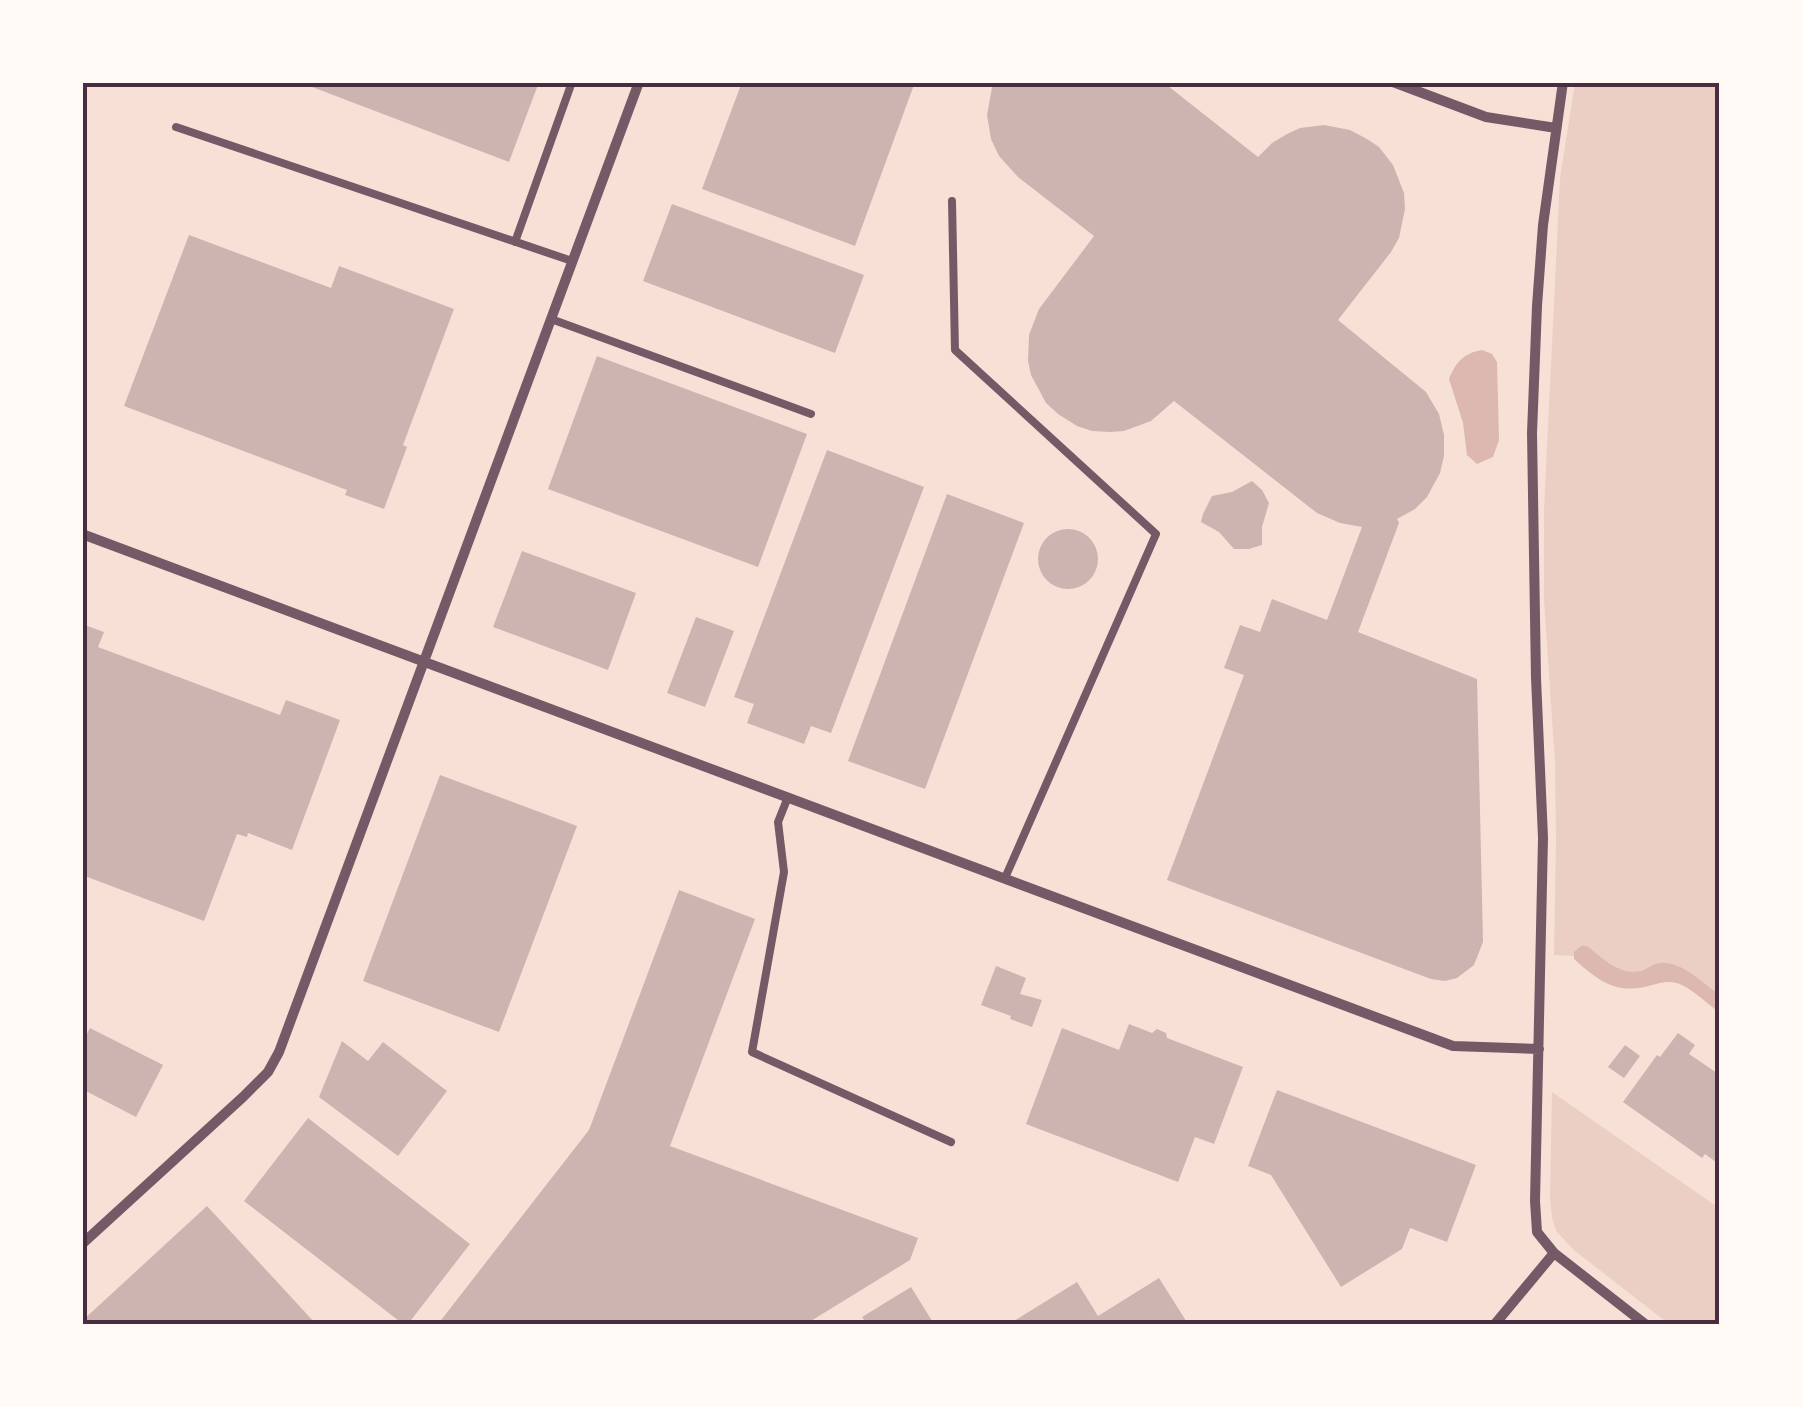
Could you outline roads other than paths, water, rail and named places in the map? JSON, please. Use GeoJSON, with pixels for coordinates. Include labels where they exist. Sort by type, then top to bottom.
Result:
{"type":"FeatureCollection","features":[{"type":"Feature","properties":{"kind":"street"},"geometry":{"type":"LineString","coordinates":[[82,1244],[268,1072],[279,1052],[639,82]]}},
{"type":"Feature","properties":{"kind":"street"},"geometry":{"type":"LineString","coordinates":[[1393,82],[1424,88],[1486,116],[1556,128]]}},
{"type":"Feature","properties":{"kind":"street"},"geometry":{"type":"LineString","coordinates":[[1562,82],[1542,242],[1532,433],[1543,838],[1534,1201],[1537,1232],[1554,1253],[1644,1324]]}},
{"type":"Feature","properties":{"kind":"street"},"geometry":{"type":"LineString","coordinates":[[82,534],[1453,1046],[1538,1049]]}},
{"type":"Feature","properties":{"kind":"street"},"geometry":{"type":"LineString","coordinates":[[1495,1324],[1554,1253]]}},
{"type":"Feature","properties":{"kind":"lane"},"geometry":{"type":"LineString","coordinates":[[515,242],[572,82]]}},
{"type":"Feature","properties":{"kind":"lane"},"geometry":{"type":"LineString","coordinates":[[176,127],[572,262]]}},
{"type":"Feature","properties":{"kind":"lane"},"geometry":{"type":"LineString","coordinates":[[952,201],[955,350],[1156,534],[1005,878]]}},
{"type":"Feature","properties":{"kind":"lane"},"geometry":{"type":"LineString","coordinates":[[551,319],[812,414]]}},
{"type":"Feature","properties":{"kind":"lane"},"geometry":{"type":"LineString","coordinates":[[788,796],[778,822],[784,872],[752,1052],[951,1142]]}}]}
